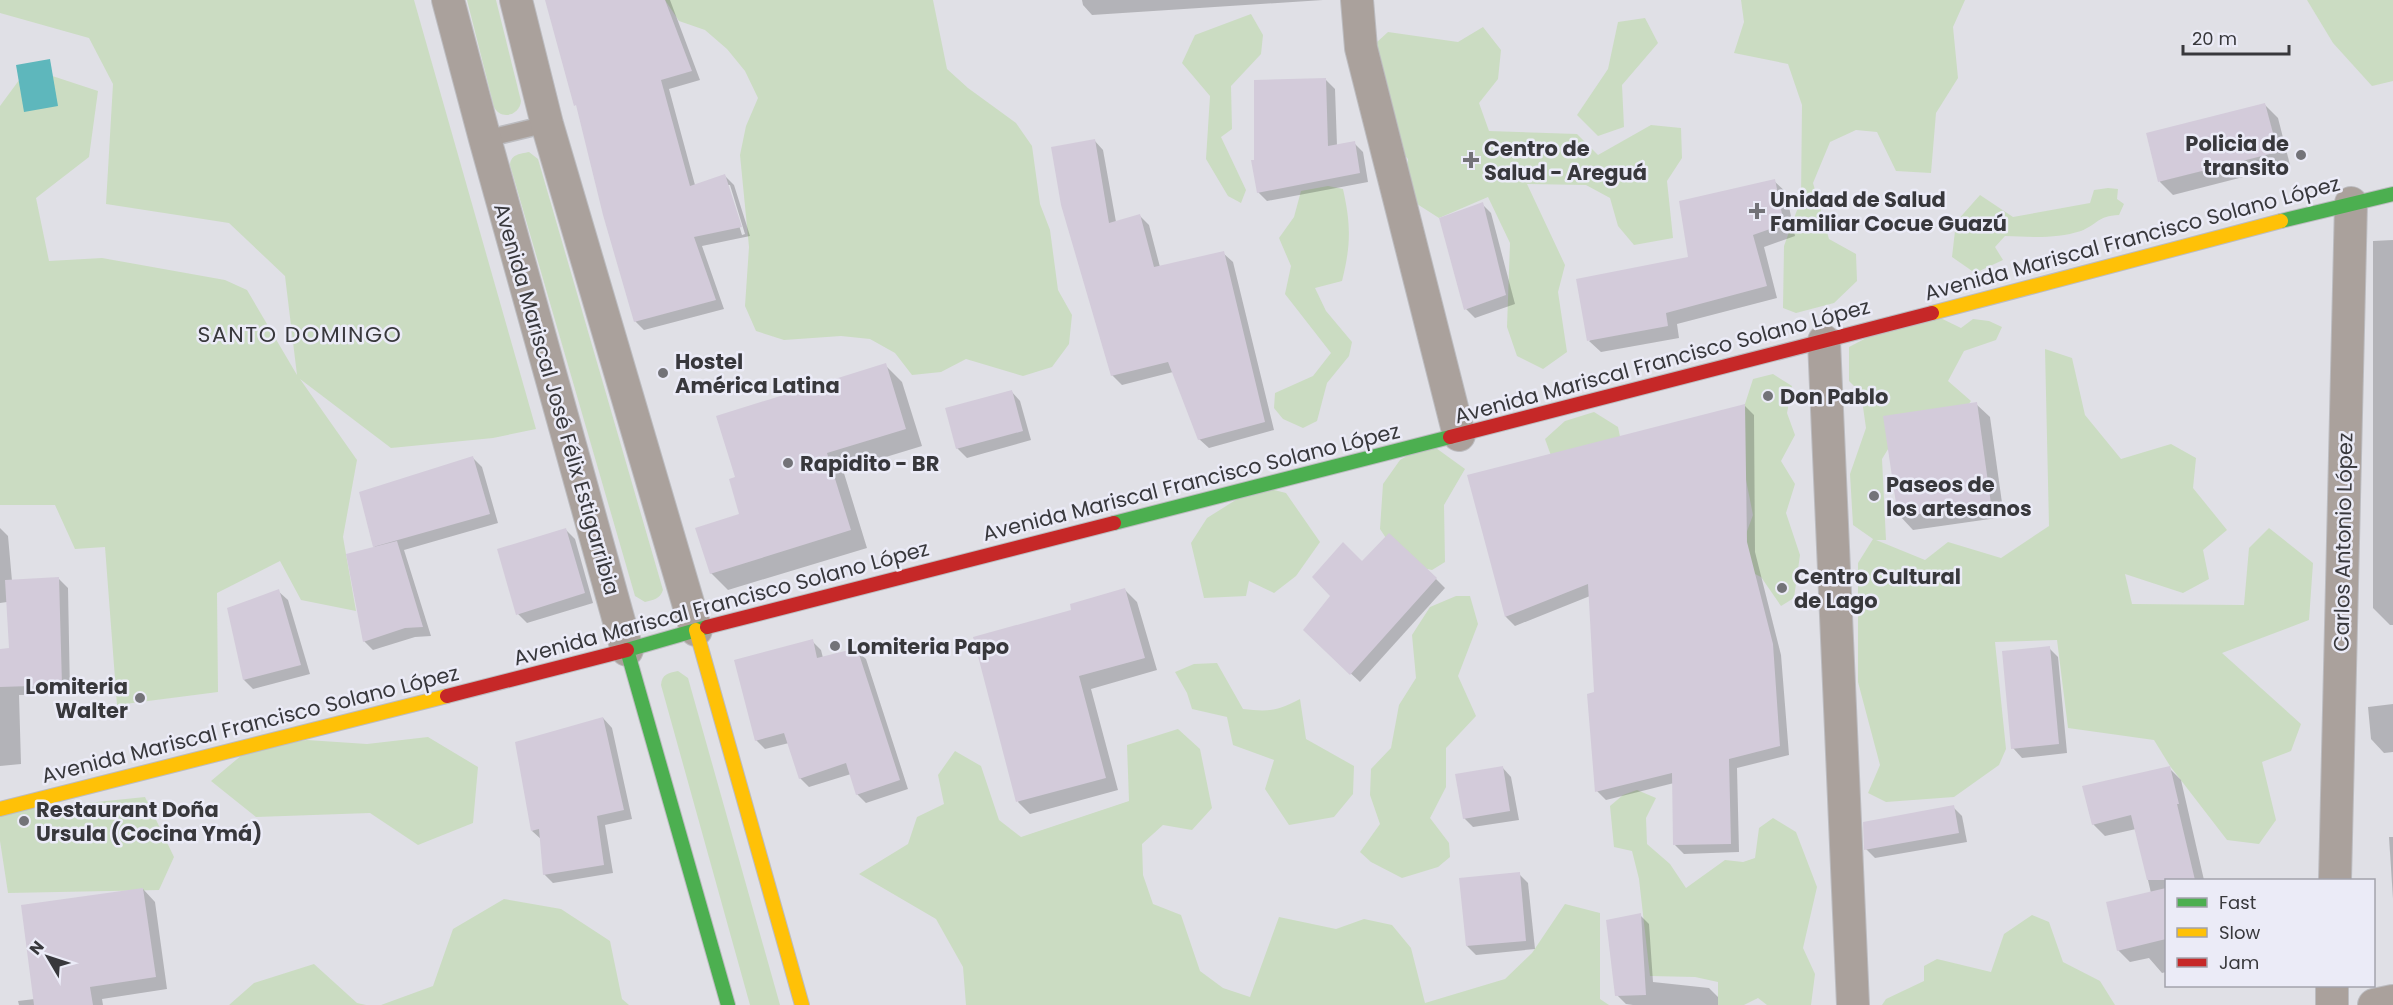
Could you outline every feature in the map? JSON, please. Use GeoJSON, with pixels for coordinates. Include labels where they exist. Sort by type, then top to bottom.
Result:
{"type":"FeatureCollection","features":[{"type":"Feature","properties":{"kind":"main road","name":"Avenida Mariscal Francisco Solano López"},"geometry":{"type":"LineString","coordinates":[[0,809],[627,650],[696,630],[1824,341],[2350,202],[2393,194]]}},
{"type":"Feature","properties":{"kind":"main road"},"geometry":{"type":"LineString","coordinates":[[696,630],[802,1005]]}},
{"type":"Feature","properties":{"kind":"main road","name":"Avenida Mariscal José Félix Estigarribia"},"geometry":{"type":"LineString","coordinates":[[627,650],[728,1005]]}},
{"type":"Feature","properties":{"kind":"street","name":"Avenida Mariscal José Félix Estigarribia"},"geometry":{"type":"LineString","coordinates":[[448,0],[484,139],[627,650]]}},
{"type":"Feature","properties":{"kind":"street"},"geometry":{"type":"LineString","coordinates":[[516,0],[547,124],[696,630]]}},
{"type":"Feature","properties":{"kind":"street"},"geometry":{"type":"LineString","coordinates":[[1357,0],[1361,48],[1459,435]]}},
{"type":"Feature","properties":{"kind":"street","name":"Carlos Antonio López"},"geometry":{"type":"LineString","coordinates":[[2335,879],[2350,202]]}},
{"type":"Feature","properties":{"kind":"street"},"geometry":{"type":"LineString","coordinates":[[1824,341],[1853,1005]]}},
{"type":"Feature","properties":{"kind":"street"},"geometry":{"type":"LineString","coordinates":[[2332,987],[2332,1005]]}},
{"type":"Feature","properties":{"kind":"street"},"geometry":{"type":"LineString","coordinates":[[2374,1005],[2393,1000]]}},
{"type":"Feature","properties":{"kind":"lane"},"geometry":{"type":"LineString","coordinates":[[484,139],[547,124]]}},
{"type":"Feature","properties":{"kind":"green space"},"geometry":{"type":"Polygon","coordinates":[[[0,0],[414,0],[536,429],[493,438],[391,448],[300,379],[357,460],[343,537],[356,611],[301,600],[280,561],[217,593],[218,692],[117,705],[105,547],[75,549],[55,505],[0,505],[0,106],[28,68],[98,91],[89,157],[36,198],[49,261],[102,258],[225,280],[247,290],[297,375],[285,276],[229,223],[106,204],[113,84],[89,38],[0,13],[0,0]]]}},
{"type":"Feature","properties":{"kind":"green space"},"geometry":{"type":"Polygon","coordinates":[[[467,0],[496,0],[521,101],[514,113],[501,114],[494,107],[467,0]]]}},
{"type":"Feature","properties":{"kind":"green space"},"geometry":{"type":"Polygon","coordinates":[[[665,0],[933,0],[947,69],[968,88],[1016,123],[1032,146],[1040,204],[1050,230],[1058,290],[1072,315],[1069,344],[1052,367],[1023,376],[966,359],[941,372],[912,375],[895,353],[870,339],[841,336],[784,340],[756,331],[745,306],[749,247],[740,155],[746,126],[758,98],[745,71],[727,49],[705,30],[679,21],[665,0]]]}},
{"type":"Feature","properties":{"kind":"green space"},"geometry":{"type":"Polygon","coordinates":[[[1741,0],[1965,0],[1953,27],[1958,78],[1936,113],[1931,173],[1896,171],[1877,132],[1856,130],[1830,142],[1813,183],[1829,239],[1856,254],[1857,281],[1834,303],[1796,313],[1783,308],[1784,246],[1801,199],[1802,105],[1788,64],[1734,53],[1744,22],[1741,0]]]}},
{"type":"Feature","properties":{"kind":"green space"},"geometry":{"type":"Polygon","coordinates":[[[2307,0],[2393,0],[2393,81],[2372,86],[2333,43],[2307,0]]]}},
{"type":"Feature","properties":{"kind":"green space"},"geometry":{"type":"Polygon","coordinates":[[[1251,14],[1263,35],[1261,54],[1231,86],[1232,129],[1221,137],[1246,190],[1241,203],[1228,196],[1206,159],[1210,96],[1182,63],[1195,35],[1251,14]]]}},
{"type":"Feature","properties":{"kind":"green space"},"geometry":{"type":"Polygon","coordinates":[[[1645,18],[1658,43],[1622,85],[1624,127],[1598,136],[1577,115],[1608,69],[1618,22],[1645,18]]]}},
{"type":"Feature","properties":{"kind":"green space"},"geometry":{"type":"Polygon","coordinates":[[[1483,27],[1501,50],[1498,79],[1479,103],[1489,131],[1577,134],[1598,155],[1651,125],[1681,128],[1682,158],[1667,181],[1673,238],[1634,245],[1618,226],[1610,198],[1586,185],[1527,184],[1565,265],[1558,292],[1567,352],[1543,369],[1517,356],[1507,327],[1510,243],[1488,197],[1439,218],[1403,195],[1408,159],[1387,136],[1366,52],[1388,32],[1458,42],[1483,27]]]}},
{"type":"Feature","properties":{"kind":"green space"},"geometry":{"type":"Polygon","coordinates":[[[529,152],[538,159],[663,590],[651,601],[645,602],[635,596],[510,165],[514,157],[529,152]]]}},
{"type":"Feature","properties":{"kind":"green space"},"geometry":{"type":"Polygon","coordinates":[[[1328,186],[1343,189],[1349,224],[1347,256],[1342,281],[1315,288],[1326,311],[1352,342],[1349,356],[1327,383],[1317,421],[1303,428],[1283,419],[1274,408],[1275,393],[1313,376],[1331,353],[1285,294],[1291,266],[1279,238],[1294,217],[1301,191],[1328,186]]]}},
{"type":"Feature","properties":{"kind":"green space"},"geometry":{"type":"Polygon","coordinates":[[[2118,189],[2117,199],[2124,204],[2119,215],[2106,217],[2081,231],[2062,235],[2005,236],[1995,247],[2003,260],[1975,273],[1952,257],[1956,222],[1980,195],[2013,217],[2090,203],[2094,190],[2118,189]]]}},
{"type":"Feature","properties":{"kind":"green space"},"geometry":{"type":"Polygon","coordinates":[[[1922,309],[1961,328],[1973,319],[1989,321],[2002,327],[1996,340],[1964,351],[1948,381],[1971,401],[1962,413],[1896,436],[1882,459],[1886,540],[1876,540],[1925,560],[1948,542],[2001,558],[2049,526],[2045,349],[2072,358],[2085,415],[2121,459],[2171,444],[2196,458],[2193,488],[2227,530],[2203,550],[2209,579],[2183,593],[2125,574],[2132,604],[2244,605],[2249,548],[2269,528],[2313,563],[2309,620],[2222,653],[2301,724],[2291,751],[2262,762],[2276,820],[2259,844],[2227,840],[2170,766],[2154,740],[2068,728],[2057,640],[1995,642],[2006,749],[1999,765],[1954,797],[1886,802],[1868,793],[1880,765],[1858,682],[1858,563],[1873,539],[1853,525],[1850,474],[1866,428],[1861,393],[1849,381],[1849,347],[1922,309]]]}},
{"type":"Feature","properties":{"kind":"green space"},"geometry":{"type":"Polygon","coordinates":[[[1773,374],[1792,386],[1787,413],[1795,435],[1781,461],[1795,484],[1786,513],[1800,555],[1794,598],[1781,606],[1761,577],[1735,564],[1753,515],[1745,475],[1726,420],[1745,404],[1753,379],[1773,374]]]}},
{"type":"Feature","properties":{"kind":"green space"},"geometry":{"type":"Polygon","coordinates":[[[1594,412],[1618,427],[1633,499],[1573,517],[1545,439],[1565,421],[1594,412]]]}},
{"type":"Feature","properties":{"kind":"green space"},"geometry":{"type":"Polygon","coordinates":[[[1429,443],[1465,469],[1444,505],[1445,562],[1432,570],[1418,567],[1394,550],[1380,529],[1383,484],[1400,460],[1429,443]]]}},
{"type":"Feature","properties":{"kind":"green space"},"geometry":{"type":"Polygon","coordinates":[[[1258,486],[1286,493],[1320,542],[1296,576],[1274,593],[1249,581],[1246,596],[1204,598],[1191,543],[1207,518],[1258,486]]]}},
{"type":"Feature","properties":{"kind":"green space"},"geometry":{"type":"Polygon","coordinates":[[[1456,596],[1470,596],[1478,624],[1458,676],[1476,716],[1446,748],[1446,787],[1430,818],[1449,843],[1450,857],[1438,867],[1402,878],[1371,862],[1360,852],[1380,824],[1370,795],[1371,769],[1391,748],[1399,705],[1416,678],[1412,635],[1430,607],[1456,596]]]}},
{"type":"Feature","properties":{"kind":"green space"},"geometry":{"type":"Polygon","coordinates":[[[1217,663],[1243,709],[1273,710],[1300,699],[1306,739],[1354,766],[1353,794],[1334,817],[1289,825],[1265,789],[1274,760],[1233,745],[1227,717],[1192,709],[1187,693],[1175,672],[1194,664],[1217,663]]]}},
{"type":"Feature","properties":{"kind":"green space"},"geometry":{"type":"Polygon","coordinates":[[[678,671],[688,678],[780,1005],[750,1005],[661,685],[666,675],[678,671]]]}},
{"type":"Feature","properties":{"kind":"green space"},"geometry":{"type":"Polygon","coordinates":[[[1178,729],[1200,749],[1212,808],[1192,830],[1163,825],[1142,844],[1143,875],[1153,904],[1181,915],[1200,971],[1223,988],[1250,997],[1279,917],[1336,929],[1364,919],[1392,925],[1411,948],[1425,1003],[1505,979],[1532,953],[1565,904],[1600,913],[1600,999],[1609,1005],[966,1005],[963,967],[936,919],[859,874],[908,844],[917,817],[944,804],[938,775],[955,751],[981,766],[999,820],[1021,837],[1129,801],[1127,745],[1178,729]]]}},
{"type":"Feature","properties":{"kind":"green space"},"geometry":{"type":"Polygon","coordinates":[[[428,737],[478,767],[473,823],[418,845],[370,813],[256,817],[211,781],[249,749],[307,740],[367,744],[428,737]]]}},
{"type":"Feature","properties":{"kind":"green space"},"geometry":{"type":"Polygon","coordinates":[[[1637,790],[1656,798],[1646,818],[1647,844],[1670,864],[1686,888],[1725,860],[1743,862],[1755,858],[1759,828],[1773,818],[1796,832],[1817,887],[1803,948],[1815,974],[1811,1005],[1767,1005],[1758,998],[1744,1005],[1718,1005],[1718,982],[1695,977],[1650,976],[1639,879],[1632,851],[1614,847],[1610,806],[1623,795],[1637,790]]]}},
{"type":"Feature","properties":{"kind":"green space"},"geometry":{"type":"Polygon","coordinates":[[[145,797],[174,857],[159,890],[8,893],[0,841],[0,812],[145,797]]]}},
{"type":"Feature","properties":{"kind":"green space"},"geometry":{"type":"Polygon","coordinates":[[[504,899],[561,909],[610,941],[622,999],[629,1005],[381,1005],[433,986],[453,929],[504,899]]]}},
{"type":"Feature","properties":{"kind":"green space"},"geometry":{"type":"Polygon","coordinates":[[[2032,915],[2049,922],[2063,962],[2100,981],[2115,1005],[1882,1005],[1886,999],[1924,981],[1924,966],[1937,959],[1991,972],[2004,934],[2032,915]]]}},
{"type":"Feature","properties":{"kind":"green space"},"geometry":{"type":"Polygon","coordinates":[[[314,964],[357,1003],[366,1005],[229,1005],[254,983],[314,964]]]}},
{"type":"Feature","properties":{"kind":"water"},"geometry":{"type":"Polygon","coordinates":[[[50,59],[58,106],[24,112],[16,65],[50,59]]]}},
{"type":"Feature","properties":{"kind":"building"},"geometry":{"type":"Polygon","coordinates":[[[545,0],[665,0],[692,71],[661,80],[690,186],[725,174],[742,227],[694,237],[716,300],[634,322],[603,215],[576,105],[574,106],[545,0]]]}},
{"type":"Feature","properties":{"kind":"building"},"geometry":{"type":"Polygon","coordinates":[[[1326,78],[1328,146],[1355,141],[1360,173],[1257,193],[1251,160],[1254,160],[1254,80],[1326,78]]]}},
{"type":"Feature","properties":{"kind":"building"},"geometry":{"type":"Polygon","coordinates":[[[2265,103],[2278,152],[2158,182],[2146,133],[2265,103]]]}},
{"type":"Feature","properties":{"kind":"building"},"geometry":{"type":"Polygon","coordinates":[[[1095,139],[1109,223],[1140,214],[1154,267],[1224,251],[1265,422],[1198,440],[1168,362],[1111,376],[1061,205],[1051,147],[1095,139]]]}},
{"type":"Feature","properties":{"kind":"building"},"geometry":{"type":"Polygon","coordinates":[[[1775,179],[1784,224],[1753,235],[1767,286],[1666,313],[1668,326],[1587,341],[1576,279],[1688,257],[1679,201],[1775,179]]]}},
{"type":"Feature","properties":{"kind":"building"},"geometry":{"type":"Polygon","coordinates":[[[1483,202],[1506,295],[1464,310],[1439,218],[1483,202]]]}},
{"type":"Feature","properties":{"kind":"building"},"geometry":{"type":"Polygon","coordinates":[[[886,363],[906,429],[827,453],[851,530],[710,574],[695,528],[739,514],[729,479],[735,477],[716,416],[886,363]]]}},
{"type":"Feature","properties":{"kind":"building"},"geometry":{"type":"Polygon","coordinates":[[[1012,390],[1023,431],[956,449],[945,408],[1012,390]]]}},
{"type":"Feature","properties":{"kind":"building"},"geometry":{"type":"Polygon","coordinates":[[[1977,402],[1991,504],[1898,517],[1883,416],[1977,402]]]}},
{"type":"Feature","properties":{"kind":"building"},"geometry":{"type":"Polygon","coordinates":[[[1745,404],[1747,542],[1773,644],[1780,746],[1729,759],[1731,844],[1673,845],[1672,773],[1595,792],[1587,694],[1594,692],[1588,584],[1505,617],[1467,475],[1745,404]]]}},
{"type":"Feature","properties":{"kind":"building"},"geometry":{"type":"Polygon","coordinates":[[[473,456],[490,514],[373,547],[359,492],[473,456]]]}},
{"type":"Feature","properties":{"kind":"building"},"geometry":{"type":"Polygon","coordinates":[[[566,528],[585,593],[516,615],[497,549],[566,528]]]}},
{"type":"Feature","properties":{"kind":"building"},"geometry":{"type":"Polygon","coordinates":[[[1389,533],[1437,578],[1350,675],[1303,630],[1330,596],[1312,577],[1343,542],[1362,561],[1389,533]]]}},
{"type":"Feature","properties":{"kind":"building"},"geometry":{"type":"Polygon","coordinates":[[[397,541],[423,627],[405,628],[363,642],[346,554],[397,541]]]}},
{"type":"Feature","properties":{"kind":"building"},"geometry":{"type":"Polygon","coordinates":[[[59,577],[62,685],[0,687],[0,649],[9,648],[5,580],[59,577]]]}},
{"type":"Feature","properties":{"kind":"building"},"geometry":{"type":"Polygon","coordinates":[[[1125,588],[1145,658],[1079,676],[1106,778],[1016,802],[973,637],[1071,610],[1070,604],[1125,588]]]}},
{"type":"Feature","properties":{"kind":"building"},"geometry":{"type":"Polygon","coordinates":[[[279,589],[301,665],[243,680],[227,608],[279,589]]]}},
{"type":"Feature","properties":{"kind":"building"},"geometry":{"type":"Polygon","coordinates":[[[813,639],[817,658],[857,648],[900,780],[856,795],[846,763],[799,779],[784,733],[755,741],[734,660],[813,639]]]}},
{"type":"Feature","properties":{"kind":"building"},"geometry":{"type":"Polygon","coordinates":[[[2050,646],[2059,744],[2011,749],[2002,651],[2050,646]]]}},
{"type":"Feature","properties":{"kind":"building"},"geometry":{"type":"Polygon","coordinates":[[[603,717],[624,810],[597,816],[604,865],[543,875],[539,829],[531,831],[515,742],[603,717]]]}},
{"type":"Feature","properties":{"kind":"building"},"geometry":{"type":"Polygon","coordinates":[[[1503,766],[1510,811],[1463,819],[1455,774],[1503,766]]]}},
{"type":"Feature","properties":{"kind":"building"},"geometry":{"type":"Polygon","coordinates":[[[2170,766],[2195,879],[2147,880],[2131,815],[2092,825],[2082,786],[2170,766]]]}},
{"type":"Feature","properties":{"kind":"building"},"geometry":{"type":"Polygon","coordinates":[[[1954,805],[1959,833],[1864,850],[1863,822],[1954,805]]]}},
{"type":"Feature","properties":{"kind":"building"},"geometry":{"type":"Polygon","coordinates":[[[1520,872],[1526,941],[1466,946],[1459,878],[1520,872]]]}},
{"type":"Feature","properties":{"kind":"building"},"geometry":{"type":"Polygon","coordinates":[[[143,888],[156,977],[90,987],[93,1005],[34,1005],[21,905],[143,888]]]}},
{"type":"Feature","properties":{"kind":"building"},"geometry":{"type":"Polygon","coordinates":[[[2165,888],[2165,939],[2117,951],[2106,902],[2165,888]]]}},
{"type":"Feature","properties":{"kind":"building"},"geometry":{"type":"Polygon","coordinates":[[[1641,913],[1646,995],[1615,996],[1606,920],[1641,913]]]}},
{"type":"Feature","properties":{"kind":"traffic: fast"},"geometry":{"type":"LineString","coordinates":[[2281,221],[2393,194]]}},
{"type":"Feature","properties":{"kind":"traffic: fast"},"geometry":{"type":"LineString","coordinates":[[1114,523],[1450,437]]}},
{"type":"Feature","properties":{"kind":"traffic: fast"},"geometry":{"type":"LineString","coordinates":[[707,627],[627,650],[728,1005]]}},
{"type":"Feature","properties":{"kind":"traffic: slow"},"geometry":{"type":"LineString","coordinates":[[1932,313],[2281,221]]}},
{"type":"Feature","properties":{"kind":"traffic: slow"},"geometry":{"type":"LineString","coordinates":[[696,630],[802,1005]]}},
{"type":"Feature","properties":{"kind":"traffic: slow"},"geometry":{"type":"LineString","coordinates":[[0,809],[447,696]]}},
{"type":"Feature","properties":{"kind":"traffic: jam"},"geometry":{"type":"LineString","coordinates":[[1450,437],[1932,313]]}},
{"type":"Feature","properties":{"kind":"traffic: jam"},"geometry":{"type":"LineString","coordinates":[[707,627],[1114,523]]}},
{"type":"Feature","properties":{"kind":"traffic: jam"},"geometry":{"type":"LineString","coordinates":[[447,696],[627,650]]}},
{"type":"Feature","properties":{"kind":"place","name":"Policia de transito"},"geometry":{"type":"Point","coordinates":[2301,155]}},
{"type":"Feature","properties":{"kind":"place","name":"Centro de Salud - Areguá"},"geometry":{"type":"Point","coordinates":[1471,160]}},
{"type":"Feature","properties":{"kind":"place","name":"Unidad de Salud Familiar Cocue Guazú"},"geometry":{"type":"Point","coordinates":[1757,211]}},
{"type":"Feature","properties":{"kind":"place","name":"Hostel América Latina"},"geometry":{"type":"Point","coordinates":[663,373]}},
{"type":"Feature","properties":{"kind":"place","name":"Don Pablo"},"geometry":{"type":"Point","coordinates":[1768,396]}},
{"type":"Feature","properties":{"kind":"place","name":"Rapidito - BR"},"geometry":{"type":"Point","coordinates":[788,463]}},
{"type":"Feature","properties":{"kind":"place","name":"Paseos de los artesanos"},"geometry":{"type":"Point","coordinates":[1874,496]}},
{"type":"Feature","properties":{"kind":"place","name":"Centro Cultural de Lago"},"geometry":{"type":"Point","coordinates":[1782,588]}},
{"type":"Feature","properties":{"kind":"place","name":"Lomiteria Papo"},"geometry":{"type":"Point","coordinates":[835,646]}},
{"type":"Feature","properties":{"kind":"place","name":"Lomiteria Walter"},"geometry":{"type":"Point","coordinates":[140,698]}},
{"type":"Feature","properties":{"kind":"place","name":"Restaurant Doña Ursula (Cocina Ymá)"},"geometry":{"type":"Point","coordinates":[24,821]}},
{"type":"Feature","properties":{"kind":"district","name":"SANTO DOMINGO"},"geometry":{"type":"Point","coordinates":[300,334]}}]}
